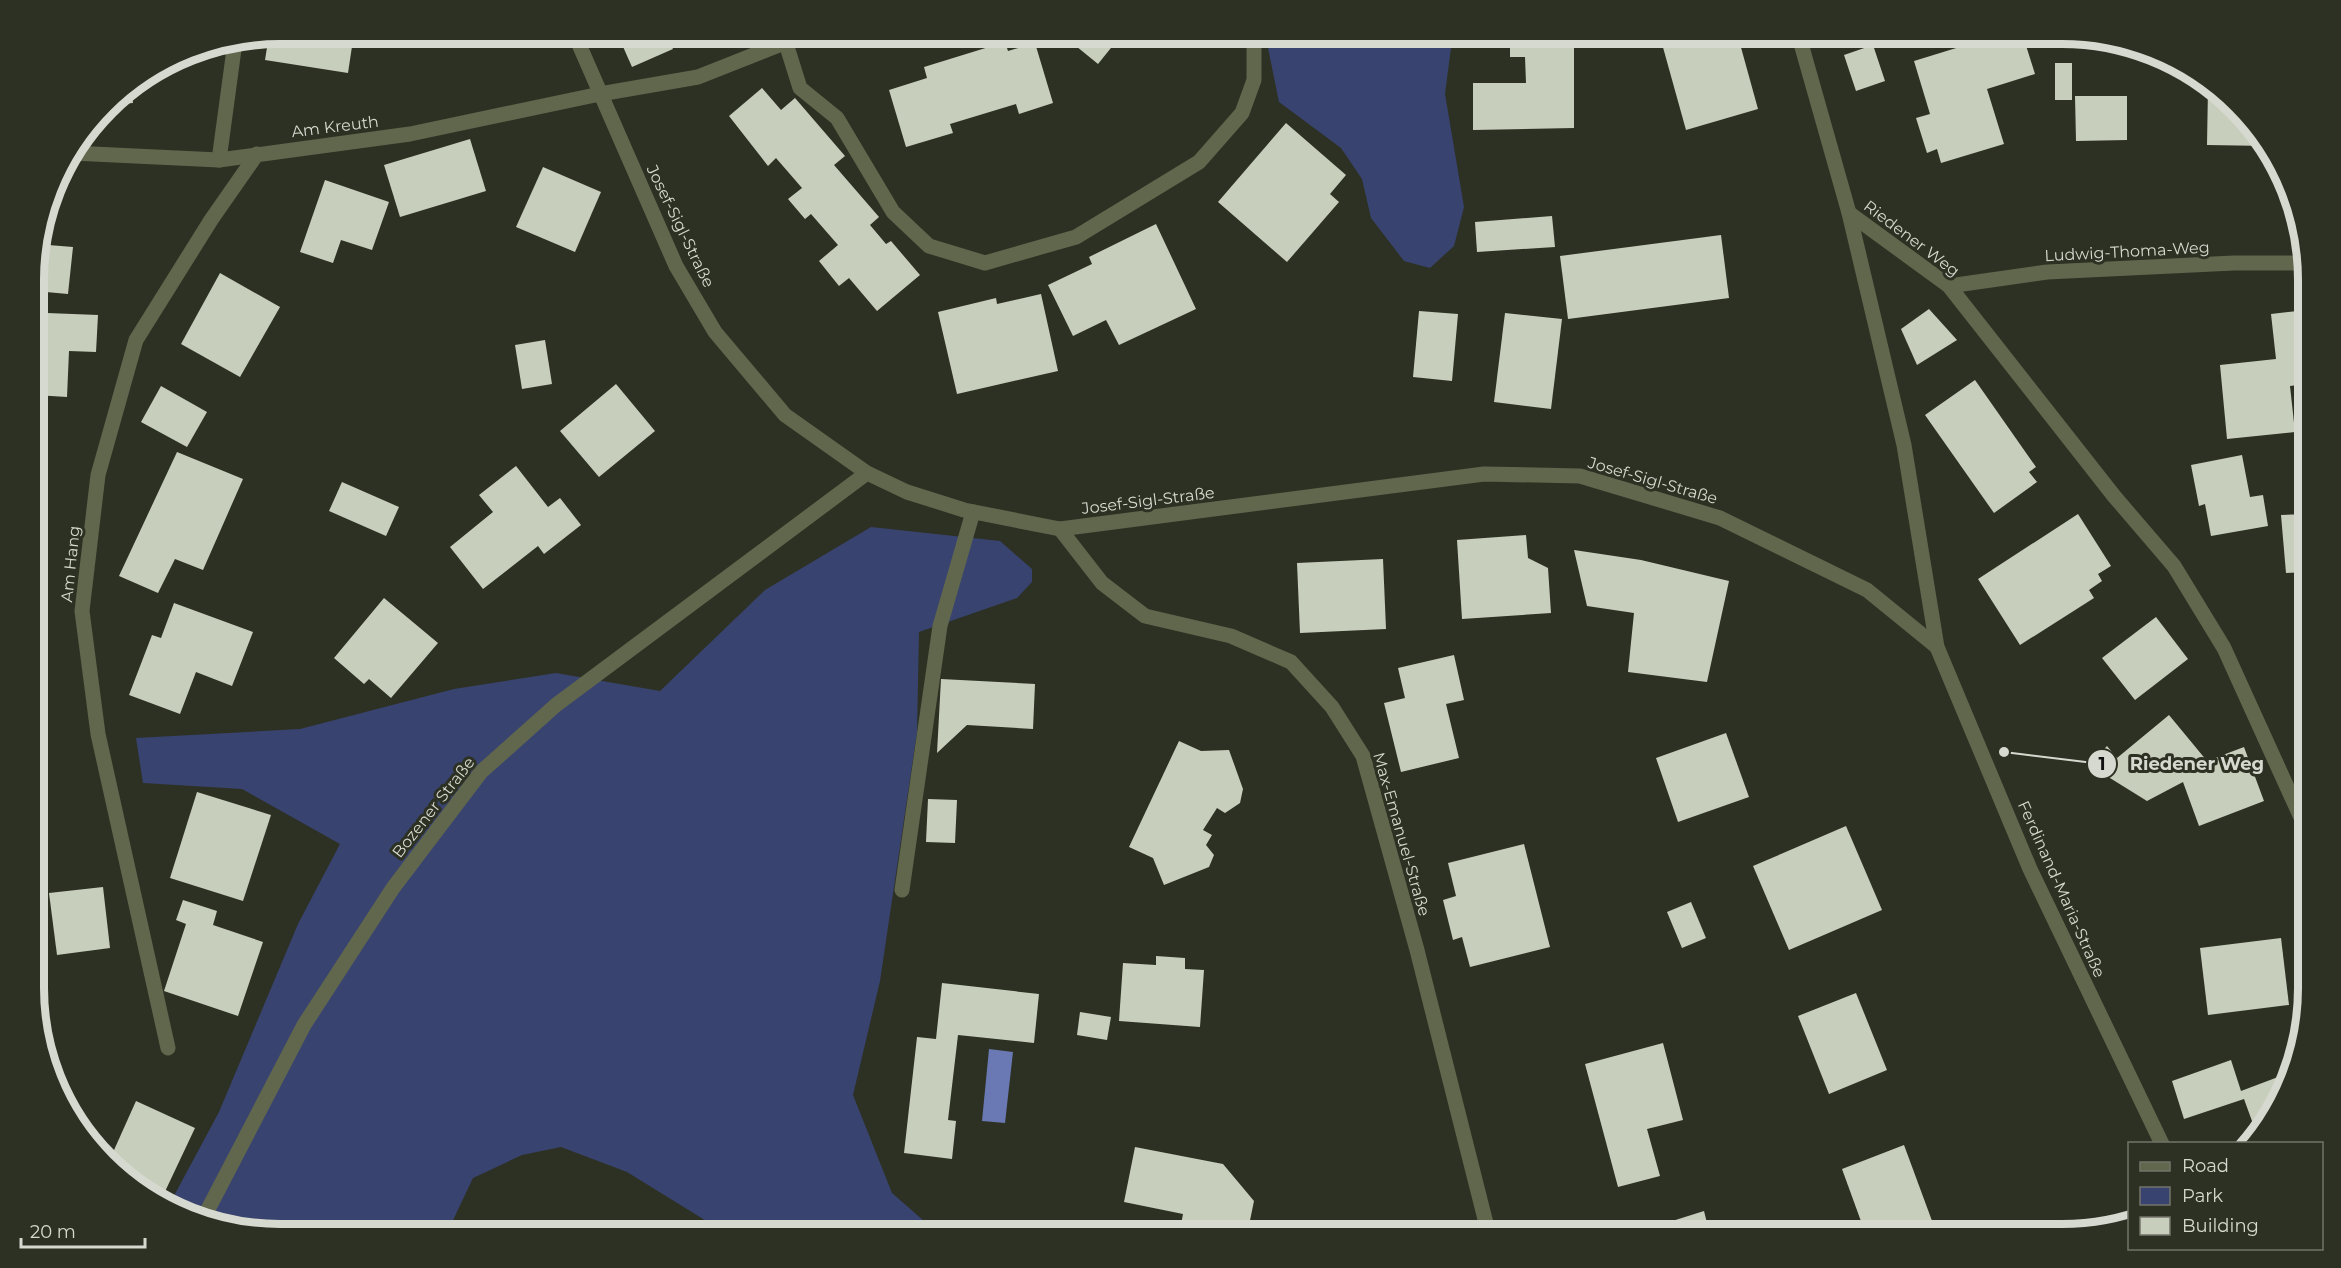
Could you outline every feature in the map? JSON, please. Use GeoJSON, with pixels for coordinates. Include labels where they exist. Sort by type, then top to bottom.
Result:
{"type":"FeatureCollection","features":[{"type":"Feature","properties":{"kind":"street","name":"Josef-Sigl-Straße"},"geometry":{"type":"LineString","coordinates":[[579,44],[676,266],[715,332],[785,415],[867,473],[907,492],[973,512],[1060,529],[1484,474],[1580,476],[1720,518],[1867,590],[1937,647]]}},
{"type":"Feature","properties":{"kind":"street","name":"Am Kreuth"},"geometry":{"type":"LineString","coordinates":[[80,153],[219,160],[410,134],[600,94],[698,77],[770,44]]}},
{"type":"Feature","properties":{"kind":"street"},"geometry":{"type":"LineString","coordinates":[[785,44],[800,88],[837,118],[893,212],[928,246],[985,263],[1076,237],[1199,162],[1242,112],[1254,80],[1254,44]]}},
{"type":"Feature","properties":{"kind":"street","name":"Riedener Weg"},"geometry":{"type":"LineString","coordinates":[[1801,44],[1849,213],[1904,445],[1937,647]]}},
{"type":"Feature","properties":{"kind":"street"},"geometry":{"type":"LineString","coordinates":[[219,160],[234,48]]}},
{"type":"Feature","properties":{"kind":"street","name":"Am Hang"},"geometry":{"type":"LineString","coordinates":[[168,1048],[98,734],[82,611],[98,475],[136,340],[211,220],[257,154]]}},
{"type":"Feature","properties":{"kind":"street","name":"Riedener Weg"},"geometry":{"type":"LineString","coordinates":[[1849,213],[1949,286],[2114,496],[2174,566],[2224,648],[2298,811]]}},
{"type":"Feature","properties":{"kind":"street","name":"Ludwig-Thoma-Weg"},"geometry":{"type":"LineString","coordinates":[[1949,286],[2048,272],[2234,263],[2297,263]]}},
{"type":"Feature","properties":{"kind":"street","name":"Bozener Straße"},"geometry":{"type":"LineString","coordinates":[[206,1212],[304,1025],[393,888],[481,772],[556,705],[867,473]]}},
{"type":"Feature","properties":{"kind":"street"},"geometry":{"type":"LineString","coordinates":[[902,890],[940,626],[973,512]]}},
{"type":"Feature","properties":{"kind":"street","name":"Max-Emanuel-Straße"},"geometry":{"type":"LineString","coordinates":[[1060,529],[1102,583],[1145,616],[1230,636],[1291,662],[1332,707],[1357,746],[1363,756],[1417,950],[1486,1224]]}},
{"type":"Feature","properties":{"kind":"street","name":"Ferdinand-Maria-Straße"},"geometry":{"type":"LineString","coordinates":[[1937,647],[2030,869],[2162,1142]]}},
{"type":"Feature","properties":{"kind":"green space"},"geometry":{"type":"Polygon","coordinates":[[[1267,44],[1452,44],[1445,94],[1464,207],[1454,246],[1430,268],[1404,261],[1371,218],[1362,179],[1341,148],[1279,102],[1267,44]]]}},
{"type":"Feature","properties":{"kind":"green space"},"geometry":{"type":"Polygon","coordinates":[[[871,527],[1000,541],[1032,569],[1032,582],[1017,598],[919,632],[917,732],[880,981],[853,1095],[892,1193],[927,1224],[711,1224],[627,1172],[561,1147],[522,1155],[473,1178],[451,1224],[264,1224],[234,1220],[204,1212],[172,1199],[219,1112],[298,924],[340,844],[242,789],[143,783],[136,738],[300,729],[454,689],[556,673],[660,691],[765,590],[871,527]]]}},
{"type":"Feature","properties":{"kind":"shaded area"},"geometry":{"type":"Polygon","coordinates":[[[989,1049],[1013,1052],[1005,1123],[982,1121],[989,1049]]]}},
{"type":"Feature","properties":{"kind":"building"},"geometry":{"type":"Polygon","coordinates":[[[268,44],[352,44],[348,73],[265,60],[268,44]]]}},
{"type":"Feature","properties":{"kind":"building"},"geometry":{"type":"Polygon","coordinates":[[[622,44],[670,44],[673,49],[632,67],[622,44]]]}},
{"type":"Feature","properties":{"kind":"building"},"geometry":{"type":"Polygon","coordinates":[[[999,44],[1006,44],[1008,51],[1035,44],[1053,103],[1019,114],[1016,104],[950,124],[953,133],[906,147],[889,90],[927,78],[924,67],[999,44]]]}},
{"type":"Feature","properties":{"kind":"building"},"geometry":{"type":"Polygon","coordinates":[[[1073,44],[1114,44],[1098,64],[1073,44]]]}},
{"type":"Feature","properties":{"kind":"building"},"geometry":{"type":"Polygon","coordinates":[[[1510,44],[1574,44],[1574,128],[1473,130],[1473,83],[1526,83],[1525,57],[1510,57],[1510,44]]]}},
{"type":"Feature","properties":{"kind":"building"},"geometry":{"type":"Polygon","coordinates":[[[1662,44],[1740,44],[1758,109],[1686,130],[1662,44]]]}},
{"type":"Feature","properties":{"kind":"building"},"geometry":{"type":"Polygon","coordinates":[[[1969,44],[2025,44],[2035,74],[1987,89],[2004,144],[1941,163],[1937,149],[1927,153],[1916,118],[1930,114],[1914,61],[1969,44]]]}},
{"type":"Feature","properties":{"kind":"building"},"geometry":{"type":"Polygon","coordinates":[[[1873,45],[1885,81],[1856,91],[1844,55],[1873,45]]]}},
{"type":"Feature","properties":{"kind":"building"},"geometry":{"type":"Polygon","coordinates":[[[2055,63],[2072,63],[2072,100],[2055,100],[2055,63]]]}},
{"type":"Feature","properties":{"kind":"building"},"geometry":{"type":"Polygon","coordinates":[[[762,88],[781,110],[795,98],[845,156],[834,165],[879,217],[870,225],[886,244],[891,241],[920,275],[877,311],[849,278],[839,286],[819,261],[838,245],[811,214],[805,219],[788,199],[802,188],[776,158],[768,166],[729,116],[762,88]]]}},
{"type":"Feature","properties":{"kind":"building"},"geometry":{"type":"Polygon","coordinates":[[[2208,94],[2239,124],[2256,146],[2207,145],[2208,94]]]}},
{"type":"Feature","properties":{"kind":"building"},"geometry":{"type":"Polygon","coordinates":[[[132,95],[133,103],[122,104],[132,95]]]}},
{"type":"Feature","properties":{"kind":"building"},"geometry":{"type":"Polygon","coordinates":[[[2075,96],[2127,96],[2127,140],[2076,141],[2075,96]]]}},
{"type":"Feature","properties":{"kind":"building"},"geometry":{"type":"Polygon","coordinates":[[[1286,123],[1346,175],[1330,194],[1339,202],[1287,262],[1218,202],[1286,123]]]}},
{"type":"Feature","properties":{"kind":"building"},"geometry":{"type":"Polygon","coordinates":[[[470,139],[486,191],[400,217],[384,165],[470,139]]]}},
{"type":"Feature","properties":{"kind":"building"},"geometry":{"type":"Polygon","coordinates":[[[543,167],[601,192],[575,252],[516,227],[543,167]]]}},
{"type":"Feature","properties":{"kind":"building"},"geometry":{"type":"Polygon","coordinates":[[[325,180],[389,202],[372,250],[341,240],[333,263],[300,252],[325,180]]]}},
{"type":"Feature","properties":{"kind":"building"},"geometry":{"type":"Polygon","coordinates":[[[1552,216],[1555,247],[1477,252],[1475,222],[1552,216]]]}},
{"type":"Feature","properties":{"kind":"building"},"geometry":{"type":"Polygon","coordinates":[[[1156,224],[1196,309],[1119,345],[1106,320],[1073,336],[1048,285],[1092,264],[1089,257],[1156,224]]]}},
{"type":"Feature","properties":{"kind":"building"},"geometry":{"type":"Polygon","coordinates":[[[1721,235],[1729,298],[1568,319],[1560,256],[1721,235]]]}},
{"type":"Feature","properties":{"kind":"building"},"geometry":{"type":"Polygon","coordinates":[[[47,245],[73,247],[68,294],[44,292],[47,245]]]}},
{"type":"Feature","properties":{"kind":"building"},"geometry":{"type":"Polygon","coordinates":[[[220,273],[280,307],[240,377],[181,344],[220,273]]]}},
{"type":"Feature","properties":{"kind":"building"},"geometry":{"type":"Polygon","coordinates":[[[1041,294],[1058,371],[957,394],[938,312],[996,298],[997,304],[1041,294]]]}},
{"type":"Feature","properties":{"kind":"building"},"geometry":{"type":"Polygon","coordinates":[[[1929,309],[1957,340],[1917,365],[1901,329],[1929,309]]]}},
{"type":"Feature","properties":{"kind":"building"},"geometry":{"type":"Polygon","coordinates":[[[1419,311],[1458,314],[1452,381],[1413,377],[1419,311]]]}},
{"type":"Feature","properties":{"kind":"building"},"geometry":{"type":"Polygon","coordinates":[[[2298,311],[2298,385],[2290,386],[2295,432],[2227,439],[2220,365],[2276,359],[2271,314],[2298,311]]]}},
{"type":"Feature","properties":{"kind":"building"},"geometry":{"type":"Polygon","coordinates":[[[47,313],[98,315],[96,352],[69,351],[67,397],[44,396],[44,341],[47,341],[47,313]]]}},
{"type":"Feature","properties":{"kind":"building"},"geometry":{"type":"Polygon","coordinates":[[[1505,313],[1562,319],[1551,409],[1494,402],[1505,313]]]}},
{"type":"Feature","properties":{"kind":"building"},"geometry":{"type":"Polygon","coordinates":[[[545,340],[552,384],[522,389],[515,345],[545,340]]]}},
{"type":"Feature","properties":{"kind":"building"},"geometry":{"type":"Polygon","coordinates":[[[1975,380],[2036,467],[2029,472],[2037,482],[1994,513],[1925,415],[1975,380]]]}},
{"type":"Feature","properties":{"kind":"building"},"geometry":{"type":"Polygon","coordinates":[[[616,384],[655,431],[599,477],[560,431],[616,384]]]}},
{"type":"Feature","properties":{"kind":"building"},"geometry":{"type":"Polygon","coordinates":[[[161,386],[207,412],[187,447],[141,422],[161,386]]]}},
{"type":"Feature","properties":{"kind":"building"},"geometry":{"type":"Polygon","coordinates":[[[177,452],[243,479],[203,570],[175,559],[158,593],[119,576],[177,452]]]}},
{"type":"Feature","properties":{"kind":"building"},"geometry":{"type":"Polygon","coordinates":[[[2242,455],[2250,497],[2263,495],[2268,526],[2211,536],[2205,504],[2199,506],[2191,465],[2242,455]]]}},
{"type":"Feature","properties":{"kind":"building"},"geometry":{"type":"Polygon","coordinates":[[[516,466],[548,507],[560,498],[581,525],[544,554],[538,546],[483,589],[450,547],[493,512],[479,495],[516,466]]]}},
{"type":"Feature","properties":{"kind":"building"},"geometry":{"type":"Polygon","coordinates":[[[342,482],[399,507],[386,536],[329,511],[342,482]]]}},
{"type":"Feature","properties":{"kind":"building"},"geometry":{"type":"Polygon","coordinates":[[[2078,514],[2111,566],[2098,574],[2102,581],[2089,590],[2094,598],[2020,645],[1978,579],[2078,514]]]}},
{"type":"Feature","properties":{"kind":"building"},"geometry":{"type":"Polygon","coordinates":[[[2298,514],[2298,572],[2286,573],[2281,515],[2298,514]]]}},
{"type":"Feature","properties":{"kind":"building"},"geometry":{"type":"Polygon","coordinates":[[[1526,535],[1528,558],[1548,568],[1551,613],[1462,619],[1457,540],[1526,535]]]}},
{"type":"Feature","properties":{"kind":"building"},"geometry":{"type":"Polygon","coordinates":[[[1574,550],[1641,560],[1729,581],[1707,682],[1628,672],[1634,613],[1587,606],[1574,550]]]}},
{"type":"Feature","properties":{"kind":"building"},"geometry":{"type":"Polygon","coordinates":[[[1383,559],[1386,629],[1300,633],[1297,563],[1383,559]]]}},
{"type":"Feature","properties":{"kind":"building"},"geometry":{"type":"Polygon","coordinates":[[[384,598],[438,643],[391,698],[369,679],[364,684],[334,658],[384,598]]]}},
{"type":"Feature","properties":{"kind":"building"},"geometry":{"type":"Polygon","coordinates":[[[174,603],[253,632],[232,686],[196,672],[180,714],[129,695],[152,635],[161,638],[174,603]]]}},
{"type":"Feature","properties":{"kind":"building"},"geometry":{"type":"Polygon","coordinates":[[[2156,617],[2188,659],[2135,700],[2102,658],[2156,617]]]}},
{"type":"Feature","properties":{"kind":"building"},"geometry":{"type":"Polygon","coordinates":[[[1454,655],[1464,700],[1446,704],[1459,758],[1401,772],[1384,703],[1405,698],[1398,668],[1454,655]]]}},
{"type":"Feature","properties":{"kind":"building"},"geometry":{"type":"Polygon","coordinates":[[[941,679],[1035,684],[1033,729],[967,725],[937,753],[941,679]]]}},
{"type":"Feature","properties":{"kind":"building"},"geometry":{"type":"Polygon","coordinates":[[[2169,715],[2207,761],[2244,747],[2264,801],[2199,826],[2183,782],[2147,801],[2089,765],[2107,746],[2117,758],[2169,715]]]}},
{"type":"Feature","properties":{"kind":"building"},"geometry":{"type":"Polygon","coordinates":[[[1726,733],[1749,797],[1678,822],[1656,758],[1726,733]]]}},
{"type":"Feature","properties":{"kind":"building"},"geometry":{"type":"Polygon","coordinates":[[[1179,741],[1201,751],[1229,750],[1243,789],[1240,803],[1225,813],[1217,808],[1203,830],[1212,835],[1206,845],[1214,855],[1209,867],[1164,885],[1153,858],[1129,847],[1179,741]]]}},
{"type":"Feature","properties":{"kind":"building"},"geometry":{"type":"Polygon","coordinates":[[[197,792],[271,815],[243,901],[170,878],[197,792]]]}},
{"type":"Feature","properties":{"kind":"building"},"geometry":{"type":"Polygon","coordinates":[[[928,799],[957,800],[955,843],[926,842],[928,799]]]}},
{"type":"Feature","properties":{"kind":"building"},"geometry":{"type":"Polygon","coordinates":[[[1846,826],[1882,910],[1789,950],[1753,866],[1846,826]]]}},
{"type":"Feature","properties":{"kind":"building"},"geometry":{"type":"Polygon","coordinates":[[[1524,844],[1550,947],[1470,967],[1462,937],[1453,940],[1443,900],[1456,896],[1448,863],[1524,844]]]}},
{"type":"Feature","properties":{"kind":"building"},"geometry":{"type":"Polygon","coordinates":[[[103,887],[110,948],[57,955],[49,893],[103,887]]]}},
{"type":"Feature","properties":{"kind":"building"},"geometry":{"type":"Polygon","coordinates":[[[183,900],[217,911],[213,925],[263,942],[238,1016],[164,991],[186,924],[176,920],[183,900]]]}},
{"type":"Feature","properties":{"kind":"building"},"geometry":{"type":"Polygon","coordinates":[[[1691,902],[1706,938],[1682,948],[1667,912],[1691,902]]]}},
{"type":"Feature","properties":{"kind":"building"},"geometry":{"type":"Polygon","coordinates":[[[2281,938],[2289,1005],[2208,1015],[2200,948],[2281,938]]]}},
{"type":"Feature","properties":{"kind":"building"},"geometry":{"type":"Polygon","coordinates":[[[1156,956],[1185,958],[1185,969],[1204,970],[1200,1027],[1119,1021],[1123,963],[1156,965],[1156,956]]]}},
{"type":"Feature","properties":{"kind":"building"},"geometry":{"type":"Polygon","coordinates":[[[942,983],[1039,994],[1034,1043],[958,1035],[948,1120],[956,1121],[952,1159],[904,1153],[917,1037],[936,1039],[942,983]]]}},
{"type":"Feature","properties":{"kind":"building"},"geometry":{"type":"Polygon","coordinates":[[[1856,993],[1887,1070],[1829,1094],[1798,1016],[1856,993]]]}},
{"type":"Feature","properties":{"kind":"building"},"geometry":{"type":"Polygon","coordinates":[[[1080,1012],[1111,1017],[1107,1040],[1077,1035],[1080,1012]]]}},
{"type":"Feature","properties":{"kind":"building"},"geometry":{"type":"Polygon","coordinates":[[[1663,1043],[1683,1120],[1647,1129],[1660,1176],[1618,1187],[1585,1064],[1663,1043]]]}},
{"type":"Feature","properties":{"kind":"building"},"geometry":{"type":"Polygon","coordinates":[[[2231,1060],[2241,1091],[2281,1076],[2254,1126],[2244,1099],[2184,1119],[2172,1081],[2231,1060]]]}},
{"type":"Feature","properties":{"kind":"building"},"geometry":{"type":"Polygon","coordinates":[[[136,1101],[195,1128],[164,1194],[136,1176],[112,1154],[136,1101]]]}},
{"type":"Feature","properties":{"kind":"building"},"geometry":{"type":"Polygon","coordinates":[[[1904,1145],[1933,1224],[1862,1224],[1842,1169],[1904,1145]]]}},
{"type":"Feature","properties":{"kind":"building"},"geometry":{"type":"Polygon","coordinates":[[[1135,1147],[1223,1164],[1254,1201],[1249,1224],[1181,1224],[1183,1214],[1124,1202],[1135,1147]]]}},
{"type":"Feature","properties":{"kind":"building"},"geometry":{"type":"Polygon","coordinates":[[[1704,1211],[1707,1224],[1663,1224],[1704,1211]]]}},
{"type":"Feature","properties":{"kind":"place","name":"Riedener Weg"},"geometry":{"type":"Point","coordinates":[2004,752]}}]}
